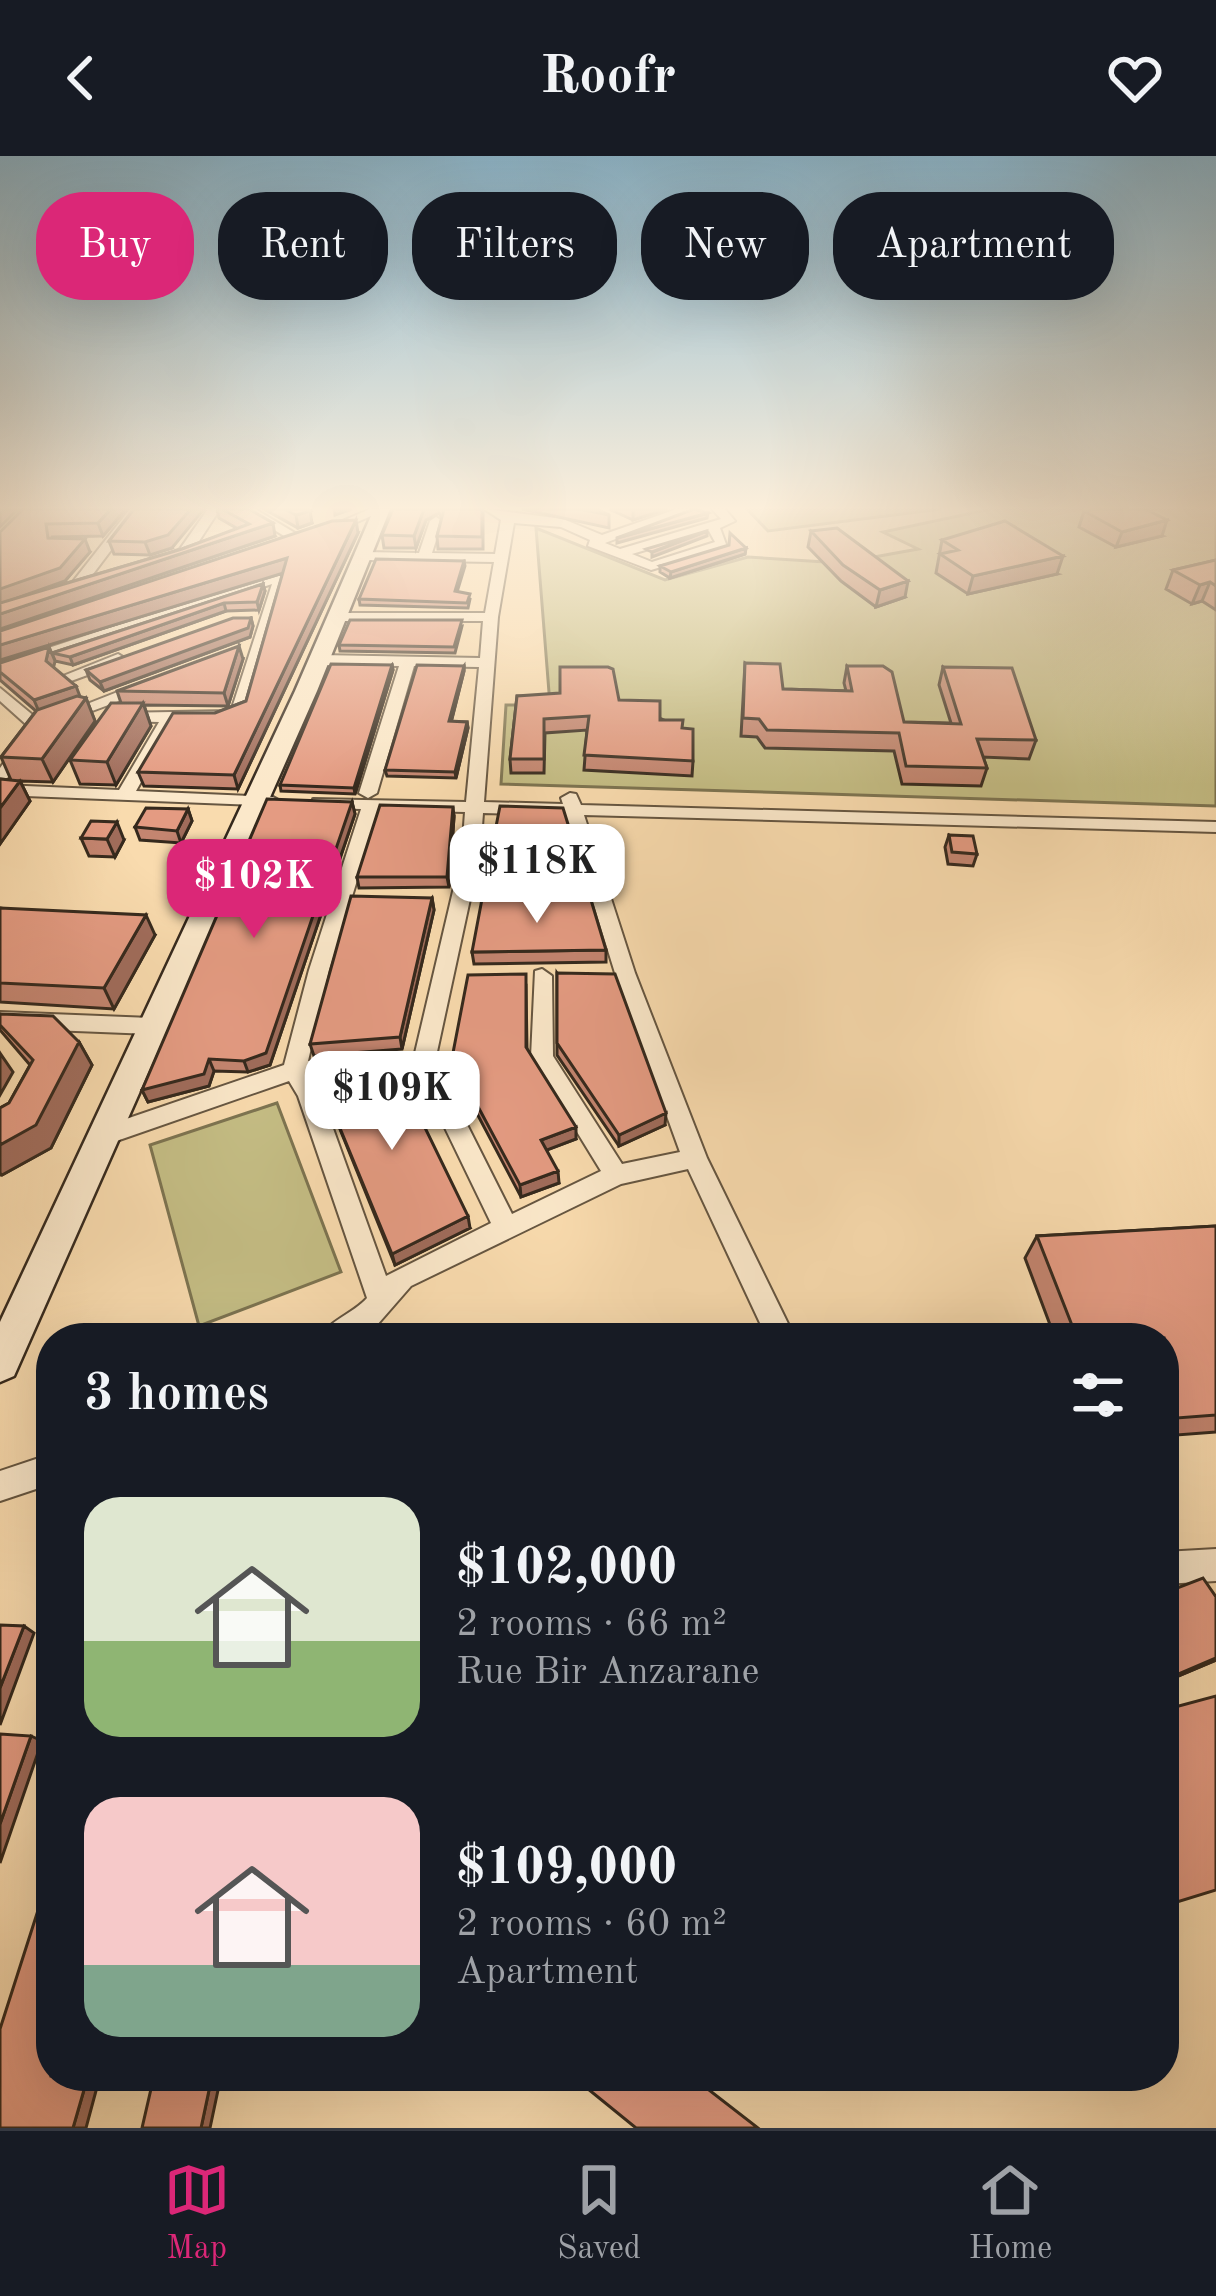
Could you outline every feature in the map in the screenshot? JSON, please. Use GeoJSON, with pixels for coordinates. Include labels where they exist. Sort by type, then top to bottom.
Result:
{"type":"FeatureCollection","features":[{"type":"Feature","properties":{"kind":"street"},"geometry":{"type":"LineString","coordinates":[[0,669],[201,601]]}},
{"type":"Feature","properties":{"kind":"street"},"geometry":{"type":"LineString","coordinates":[[206,601],[233,618]]}},
{"type":"Feature","properties":{"kind":"street"},"geometry":{"type":"LineString","coordinates":[[44,655],[106,709],[170,717],[238,714],[262,642],[260,618],[267,601]]}},
{"type":"Feature","properties":{"kind":"street"},"geometry":{"type":"LineString","coordinates":[[0,1364],[250,797],[346,601]]}},
{"type":"Feature","properties":{"kind":"street"},"geometry":{"type":"LineString","coordinates":[[493,601],[479,801],[457,900],[452,976],[424,1061],[506,1228]]}},
{"type":"Feature","properties":{"kind":"street"},"geometry":{"type":"LineString","coordinates":[[339,617],[490,617]]}},
{"type":"Feature","properties":{"kind":"street"},"geometry":{"type":"LineString","coordinates":[[242,650],[262,642]]}},
{"type":"Feature","properties":{"kind":"street"},"geometry":{"type":"LineString","coordinates":[[71,676],[132,654]]}},
{"type":"Feature","properties":{"kind":"street"},"geometry":{"type":"LineString","coordinates":[[320,660],[487,664]]}},
{"type":"Feature","properties":{"kind":"street"},"geometry":{"type":"LineString","coordinates":[[294,1070],[353,898],[370,798],[408,662]]}},
{"type":"Feature","properties":{"kind":"street"},"geometry":{"type":"LineString","coordinates":[[0,780],[38,726],[106,709],[162,680]]}},
{"type":"Feature","properties":{"kind":"street"},"geometry":{"type":"LineString","coordinates":[[0,693],[38,726]]}},
{"type":"Feature","properties":{"kind":"street"},"geometry":{"type":"LineString","coordinates":[[99,735],[106,709]]}},
{"type":"Feature","properties":{"kind":"street"},"geometry":{"type":"LineString","coordinates":[[125,795],[170,717]]}},
{"type":"Feature","properties":{"kind":"street"},"geometry":{"type":"LineString","coordinates":[[60,793],[73,773]]}},
{"type":"Feature","properties":{"kind":"street"},"geometry":{"type":"LineString","coordinates":[[0,790],[1216,817]]}},
{"type":"Feature","properties":{"kind":"street"},"geometry":{"type":"LineString","coordinates":[[572,804],[615,973],[695,1158],[774,1323]]}},
{"type":"Feature","properties":{"kind":"street"},"geometry":{"type":"LineString","coordinates":[[907,813],[1216,827]]}},
{"type":"Feature","properties":{"kind":"street"},"geometry":{"type":"LineString","coordinates":[[542,976],[542,1057],[616,1175]]}},
{"type":"Feature","properties":{"kind":"street"},"geometry":{"type":"LineString","coordinates":[[0,1020],[151,1026]]}},
{"type":"Feature","properties":{"kind":"street"},"geometry":{"type":"LineString","coordinates":[[102,1137],[294,1070],[424,1061]]}},
{"type":"Feature","properties":{"kind":"street"},"geometry":{"type":"LineString","coordinates":[[294,1070],[310,1095],[381,1301]]}},
{"type":"Feature","properties":{"kind":"street"},"geometry":{"type":"LineString","coordinates":[[366,1323],[402,1278],[616,1175],[695,1158]]}},
{"type":"Feature","properties":{"kind":"street"},"geometry":{"type":"LineString","coordinates":[[0,1486],[36,1474]]}},
{"type":"Feature","properties":{"kind":"street"},"geometry":{"type":"LineString","coordinates":[[1179,1567],[1216,1565]]}},
{"type":"Feature","properties":{"kind":"shaded area"},"geometry":{"type":"Polygon","coordinates":[[[542,601],[1216,601],[1216,806],[501,784],[506,705],[550,705],[542,601]]]}},
{"type":"Feature","properties":{"kind":"shaded area"},"geometry":{"type":"Polygon","coordinates":[[[277,1103],[341,1272],[198,1323],[150,1145],[277,1103]]]}},
{"type":"Feature","properties":{"kind":"building"},"geometry":{"type":"Polygon","coordinates":[[[7,601],[39,601],[0,614],[0,603],[7,601]]]}},
{"type":"Feature","properties":{"kind":"building"},"geometry":{"type":"Polygon","coordinates":[[[90,601],[145,601],[0,645],[0,631],[90,601]]]}},
{"type":"Feature","properties":{"kind":"building"},"geometry":{"type":"Polygon","coordinates":[[[211,601],[257,601],[224,603],[70,657],[52,653],[211,601]]]}},
{"type":"Feature","properties":{"kind":"building"},"geometry":{"type":"Polygon","coordinates":[[[275,601],[317,601],[234,775],[138,772],[173,713],[215,713],[246,701],[275,601]]]}},
{"type":"Feature","properties":{"kind":"building"},"geometry":{"type":"Polygon","coordinates":[[[233,618],[251,618],[248,628],[100,682],[86,670],[233,618]]]}},
{"type":"Feature","properties":{"kind":"building"},"geometry":{"type":"Polygon","coordinates":[[[350,620],[462,620],[454,647],[339,645],[350,620]]]}},
{"type":"Feature","properties":{"kind":"building"},"geometry":{"type":"Polygon","coordinates":[[[239,646],[224,693],[117,691],[239,646]]]}},
{"type":"Feature","properties":{"kind":"building"},"geometry":{"type":"Polygon","coordinates":[[[49,647],[46,661],[76,686],[34,700],[0,672],[0,663],[49,647]]]}},
{"type":"Feature","properties":{"kind":"building"},"geometry":{"type":"Polygon","coordinates":[[[745,663],[780,664],[783,689],[852,691],[847,666],[883,666],[892,672],[904,722],[961,724],[943,667],[1012,668],[1036,740],[977,739],[987,768],[906,766],[899,733],[767,730],[759,719],[743,718],[745,663]]]}},
{"type":"Feature","properties":{"kind":"building"},"geometry":{"type":"Polygon","coordinates":[[[331,664],[392,665],[354,788],[280,785],[331,664]]]}},
{"type":"Feature","properties":{"kind":"building"},"geometry":{"type":"Polygon","coordinates":[[[417,665],[464,666],[449,721],[467,722],[455,772],[385,770],[417,665]]]}},
{"type":"Feature","properties":{"kind":"building"},"geometry":{"type":"Polygon","coordinates":[[[560,667],[608,667],[613,669],[619,700],[660,701],[660,720],[683,720],[682,728],[693,729],[693,761],[584,755],[589,716],[544,719],[544,759],[510,759],[517,696],[560,693],[560,667]]]}},
{"type":"Feature","properties":{"kind":"building"},"geometry":{"type":"Polygon","coordinates":[[[77,696],[86,698],[42,759],[1,757],[37,710],[77,696]]]}},
{"type":"Feature","properties":{"kind":"building"},"geometry":{"type":"Polygon","coordinates":[[[111,703],[143,703],[107,762],[70,760],[111,703]]]}},
{"type":"Feature","properties":{"kind":"building"},"geometry":{"type":"Polygon","coordinates":[[[0,779],[20,781],[0,808],[0,779]]]}},
{"type":"Feature","properties":{"kind":"building"},"geometry":{"type":"Polygon","coordinates":[[[267,799],[352,802],[266,1053],[244,1061],[209,1059],[204,1074],[142,1090],[267,799]]]}},
{"type":"Feature","properties":{"kind":"building"},"geometry":{"type":"Polygon","coordinates":[[[380,805],[453,807],[447,877],[357,877],[380,805]]]}},
{"type":"Feature","properties":{"kind":"building"},"geometry":{"type":"Polygon","coordinates":[[[500,806],[563,808],[585,879],[486,878],[500,806]]]}},
{"type":"Feature","properties":{"kind":"building"},"geometry":{"type":"Polygon","coordinates":[[[146,808],[188,809],[177,831],[135,827],[146,808]]]}},
{"type":"Feature","properties":{"kind":"building"},"geometry":{"type":"Polygon","coordinates":[[[91,821],[117,822],[107,839],[81,838],[91,821]]]}},
{"type":"Feature","properties":{"kind":"building"},"geometry":{"type":"Polygon","coordinates":[[[949,835],[973,836],[977,854],[952,852],[949,835]]]}},
{"type":"Feature","properties":{"kind":"building"},"geometry":{"type":"Polygon","coordinates":[[[351,896],[432,898],[400,1037],[310,1044],[351,896]]]}},
{"type":"Feature","properties":{"kind":"building"},"geometry":{"type":"Polygon","coordinates":[[[482,899],[591,900],[606,950],[472,952],[482,899]]]}},
{"type":"Feature","properties":{"kind":"building"},"geometry":{"type":"Polygon","coordinates":[[[0,908],[146,915],[104,988],[0,983],[0,908]]]}},
{"type":"Feature","properties":{"kind":"building"},"geometry":{"type":"Polygon","coordinates":[[[557,973],[615,974],[666,1113],[619,1135],[557,1043],[557,973]]]}},
{"type":"Feature","properties":{"kind":"building"},"geometry":{"type":"Polygon","coordinates":[[[526,974],[526,1047],[576,1127],[541,1140],[558,1171],[520,1185],[452,1058],[468,975],[526,974]]]}},
{"type":"Feature","properties":{"kind":"building"},"geometry":{"type":"Polygon","coordinates":[[[0,1014],[53,1016],[79,1042],[36,1125],[0,1145],[0,1108],[9,1103],[33,1060],[0,1025],[0,1014]]]}},
{"type":"Feature","properties":{"kind":"building"},"geometry":{"type":"Polygon","coordinates":[[[394,1064],[468,1216],[392,1254],[318,1075],[325,1068],[394,1064]]]}},
{"type":"Feature","properties":{"kind":"building"},"geometry":{"type":"Polygon","coordinates":[[[1216,1226],[1216,1415],[1179,1418],[1179,1323],[1071,1323],[1037,1236],[1216,1226]]]}},
{"type":"Feature","properties":{"kind":"building"},"geometry":{"type":"Polygon","coordinates":[[[1203,1578],[1216,1597],[1216,1658],[1179,1674],[1179,1587],[1203,1578]]]}},
{"type":"Feature","properties":{"kind":"building"},"geometry":{"type":"Polygon","coordinates":[[[0,1625],[24,1626],[0,1688],[0,1625]]]}},
{"type":"Feature","properties":{"kind":"building"},"geometry":{"type":"Polygon","coordinates":[[[1216,1696],[1216,1890],[1179,1901],[1179,1706],[1216,1696]]]}},
{"type":"Feature","properties":{"kind":"building"},"geometry":{"type":"Polygon","coordinates":[[[0,1734],[31,1736],[0,1824],[0,1734]]]}},
{"type":"Feature","properties":{"kind":"building"},"geometry":{"type":"Polygon","coordinates":[[[36,1917],[36,2091],[84,2091],[73,2128],[0,2128],[0,2029],[36,1917]]]}},
{"type":"Feature","properties":{"kind":"building"},"geometry":{"type":"Polygon","coordinates":[[[151,2091],[209,2091],[201,2128],[142,2128],[151,2091]]]}},
{"type":"Feature","properties":{"kind":"building"},"geometry":{"type":"Polygon","coordinates":[[[590,2091],[710,2091],[758,2128],[636,2128],[590,2091]]]}}]}
